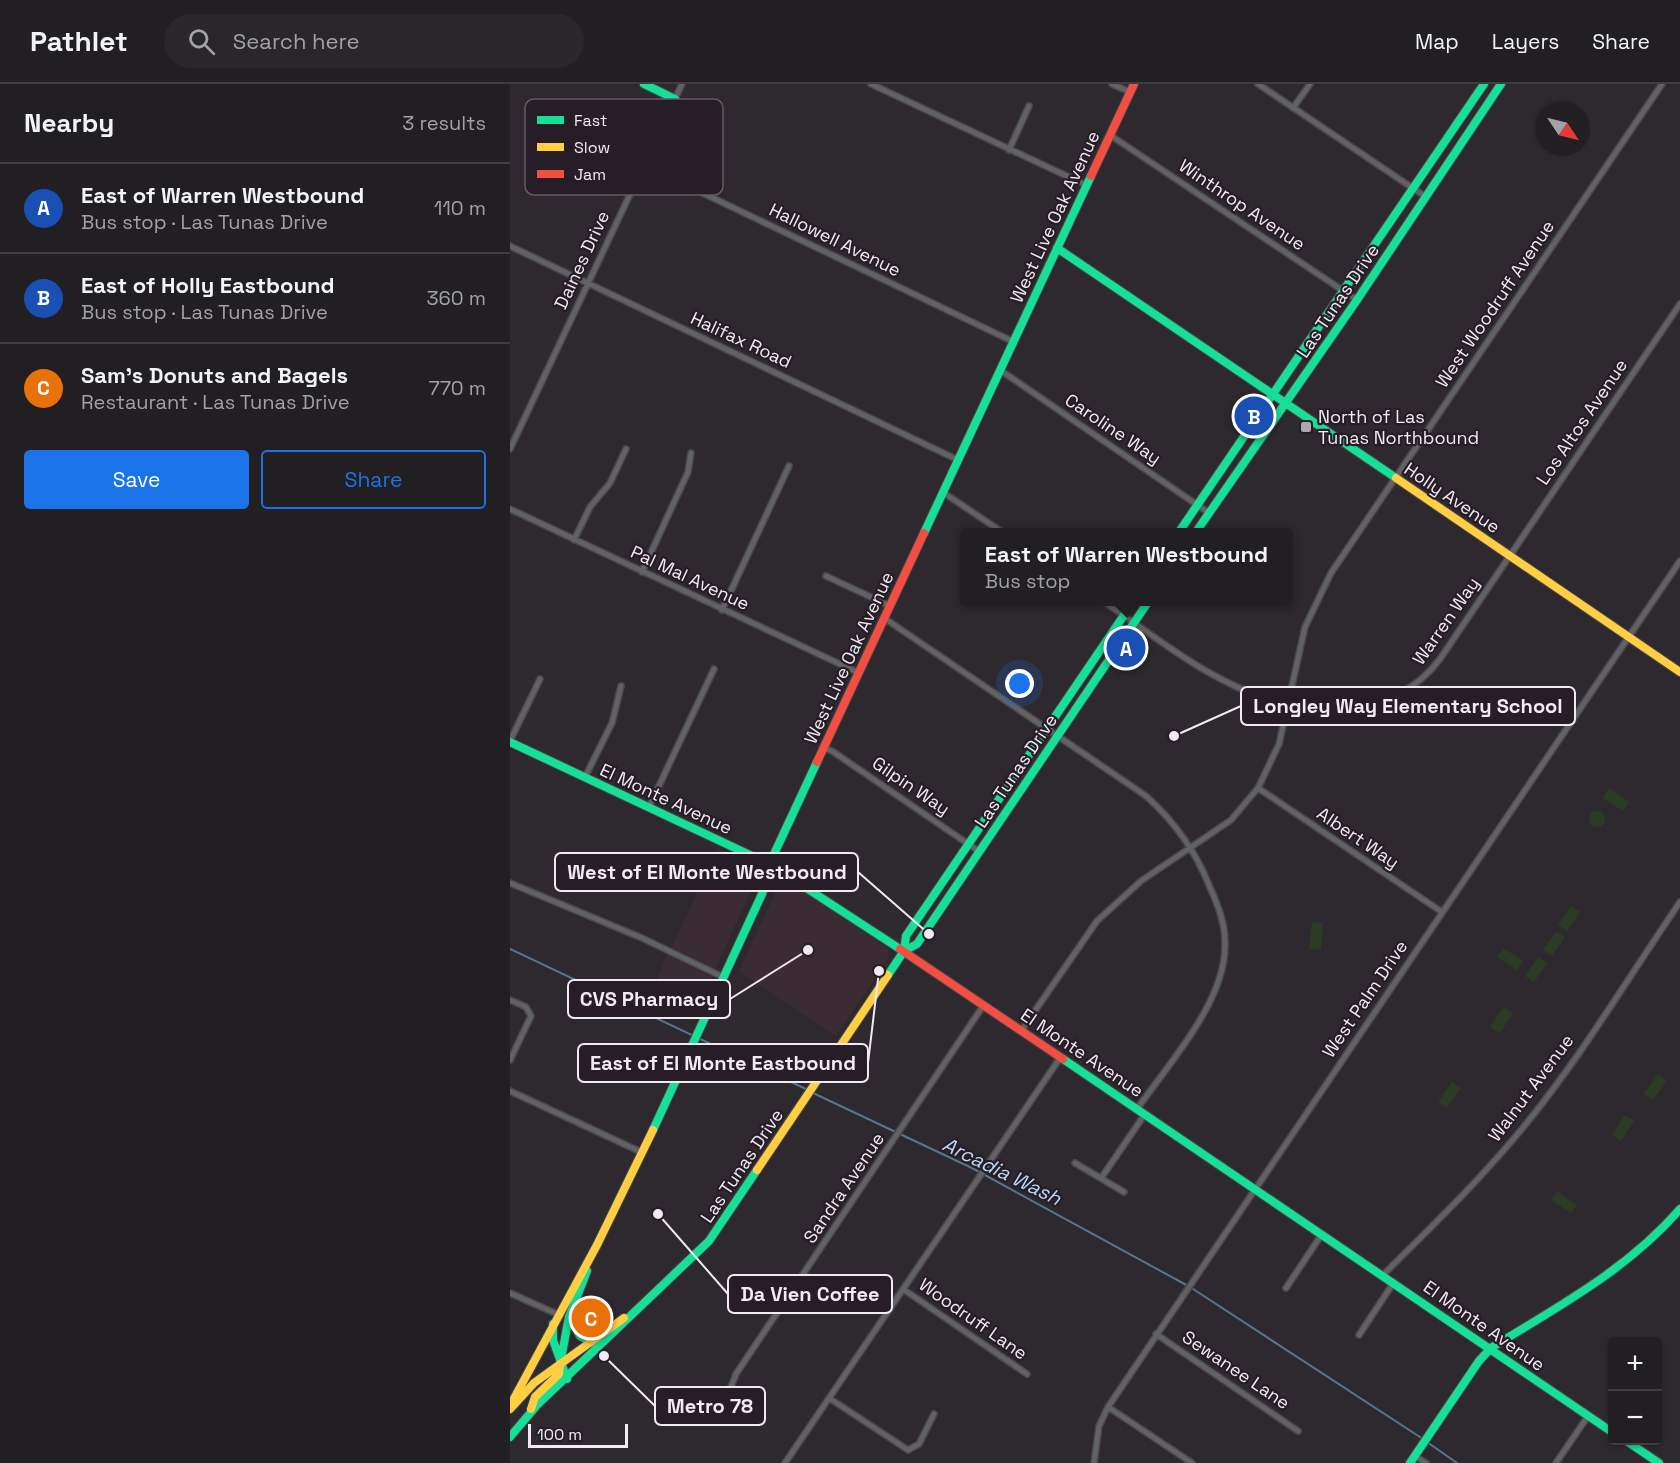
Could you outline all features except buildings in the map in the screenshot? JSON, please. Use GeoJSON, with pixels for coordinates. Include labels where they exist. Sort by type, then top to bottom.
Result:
{"type":"FeatureCollection","features":[{"type":"Feature","properties":{"kind":"street"},"geometry":{"type":"LineString","coordinates":[[644,84],[675,99]]}},
{"type":"Feature","properties":{"kind":"street","name":"Daines Drive"},"geometry":{"type":"LineString","coordinates":[[675,99],[682,84]]}},
{"type":"Feature","properties":{"kind":"street"},"geometry":{"type":"LineString","coordinates":[[871,84],[1086,185]]}},
{"type":"Feature","properties":{"kind":"street"},"geometry":{"type":"LineString","coordinates":[[1112,84],[1132,88]]}},
{"type":"Feature","properties":{"kind":"street"},"geometry":{"type":"LineString","coordinates":[[1258,84],[1426,197]]}},
{"type":"Feature","properties":{"kind":"street"},"geometry":{"type":"LineString","coordinates":[[1293,108],[1310,84]]}},
{"type":"Feature","properties":{"kind":"street","name":"Las Tunas Drive"},"geometry":{"type":"LineString","coordinates":[[1182,528],[1484,84]]}},
{"type":"Feature","properties":{"kind":"street","name":"Las Tunas Drive"},"geometry":{"type":"LineString","coordinates":[[1199,528],[1357,300],[1501,84]]}},
{"type":"Feature","properties":{"kind":"street","name":"West Woodruff Avenue"},"geometry":{"type":"LineString","coordinates":[[1021,1031],[1097,921],[1141,880],[1231,820],[1258,788],[1274,759],[1299,651],[1320,593],[1344,552],[1662,84]]}},
{"type":"Feature","properties":{"kind":"street","name":"West Live Oak Avenue"},"geometry":{"type":"LineString","coordinates":[[560,1364],[569,1317],[597,1246],[762,894],[771,865],[823,748],[1132,88]]}},
{"type":"Feature","properties":{"kind":"street"},"geometry":{"type":"LineString","coordinates":[[1009,150],[1029,106]]}},
{"type":"Feature","properties":{"kind":"street","name":"Winthrop Avenue"},"geometry":{"type":"LineString","coordinates":[[1110,135],[1357,300]]}},
{"type":"Feature","properties":{"kind":"street","name":"Daines Drive"},"geometry":{"type":"LineString","coordinates":[[510,449],[630,195]]}},
{"type":"Feature","properties":{"kind":"street","name":"Hallowell Avenue"},"geometry":{"type":"LineString","coordinates":[[707,195],[1014,342]]}},
{"type":"Feature","properties":{"kind":"street","name":"Halifax Road"},"geometry":{"type":"LineString","coordinates":[[510,246],[958,460]]}},
{"type":"Feature","properties":{"kind":"street","name":"Holly Avenue"},"geometry":{"type":"LineString","coordinates":[[1057,248],[1680,672]]}},
{"type":"Feature","properties":{"kind":"street","name":"Los Altos Avenue"},"geometry":{"type":"LineString","coordinates":[[1510,556],[1680,304]]}},
{"type":"Feature","properties":{"kind":"street","name":"Caroline Way"},"geometry":{"type":"LineString","coordinates":[[1000,370],[1209,513]]}},
{"type":"Feature","properties":{"kind":"street"},"geometry":{"type":"LineString","coordinates":[[574,540],[590,507],[610,483],[627,449]]}},
{"type":"Feature","properties":{"kind":"street"},"geometry":{"type":"LineString","coordinates":[[642,572],[688,472],[691,453]]}},
{"type":"Feature","properties":{"kind":"street"},"geometry":{"type":"LineString","coordinates":[[722,610],[789,466]]}},
{"type":"Feature","properties":{"kind":"street"},"geometry":{"type":"LineString","coordinates":[[944,493],[996,528]]}},
{"type":"Feature","properties":{"kind":"street","name":"Pal Mal Avenue"},"geometry":{"type":"LineString","coordinates":[[510,509],[859,674]]}},
{"type":"Feature","properties":{"kind":"street","name":"Warren Way"},"geometry":{"type":"LineString","coordinates":[[1110,606],[1235,686],[1289,702],[1342,710],[1382,702],[1404,692],[1432,670],[1510,556]]}},
{"type":"Feature","properties":{"kind":"street","name":"West Palm Drive"},"geometry":{"type":"LineString","coordinates":[[1094,1463],[1099,1426],[1108,1407],[1680,561]]}},
{"type":"Feature","properties":{"kind":"street"},"geometry":{"type":"LineString","coordinates":[[826,576],[890,606]]}},
{"type":"Feature","properties":{"kind":"street","name":"Las Tunas Drive"},"geometry":{"type":"LineString","coordinates":[[510,1437],[531,1411],[709,1242],[904,951],[906,936],[1130,606]]}},
{"type":"Feature","properties":{"kind":"street","name":"Las Tunas Drive"},"geometry":{"type":"LineString","coordinates":[[904,951],[916,946],[1145,606]]}},
{"type":"Feature","properties":{"kind":"street"},"geometry":{"type":"LineString","coordinates":[[884,618],[1146,796],[1162,811],[1191,848],[1215,899],[1222,920],[1224,959],[1213,996],[1137,1109]]}},
{"type":"Feature","properties":{"kind":"street"},"geometry":{"type":"LineString","coordinates":[[649,807],[714,669]]}},
{"type":"Feature","properties":{"kind":"street"},"geometry":{"type":"LineString","coordinates":[[510,742],[540,680]]}},
{"type":"Feature","properties":{"kind":"street"},"geometry":{"type":"LineString","coordinates":[[585,777],[612,723],[621,686]]}},
{"type":"Feature","properties":{"kind":"street","name":"El Monte Avenue"},"geometry":{"type":"LineString","coordinates":[[510,742],[771,865],[904,951],[1146,1114],[1608,1429]]}},
{"type":"Feature","properties":{"kind":"street","name":"Gilpin Way"},"geometry":{"type":"LineString","coordinates":[[823,748],[980,852]]}},
{"type":"Feature","properties":{"kind":"street","name":"Albert Way"},"geometry":{"type":"LineString","coordinates":[[1258,788],[1442,912]]}},
{"type":"Feature","properties":{"kind":"street"},"geometry":{"type":"LineString","coordinates":[[510,883],[672,951],[723,977]]}},
{"type":"Feature","properties":{"kind":"street","name":"Walnut Avenue"},"geometry":{"type":"LineString","coordinates":[[1383,1275],[1459,1198],[1521,1130],[1548,1096],[1680,902]]}},
{"type":"Feature","properties":{"kind":"street"},"geometry":{"type":"LineString","coordinates":[[510,1000],[526,1007],[531,1016],[510,1060]]}},
{"type":"Feature","properties":{"kind":"street","name":"Sandra Avenue"},"geometry":{"type":"LineString","coordinates":[[731,1387],[736,1374],[983,1006]]}},
{"type":"Feature","properties":{"kind":"street"},"geometry":{"type":"LineString","coordinates":[[785,1463],[1060,1058]]}},
{"type":"Feature","properties":{"kind":"street"},"geometry":{"type":"LineString","coordinates":[[510,1091],[641,1152]]}},
{"type":"Feature","properties":{"kind":"street"},"geometry":{"type":"LineString","coordinates":[[1102,1177],[1146,1114]]}},
{"type":"Feature","properties":{"kind":"street"},"geometry":{"type":"LineString","coordinates":[[1075,1163],[1124,1192]]}},
{"type":"Feature","properties":{"kind":"street"},"geometry":{"type":"LineString","coordinates":[[1426,1463],[1413,1459],[1479,1361],[1491,1348],[1611,1274],[1653,1242],[1680,1209]]}},
{"type":"Feature","properties":{"kind":"street"},"geometry":{"type":"LineString","coordinates":[[1286,1288],[1322,1234]]}},
{"type":"Feature","properties":{"kind":"street","name":"West Live Oak Avenue"},"geometry":{"type":"LineString","coordinates":[[510,1408],[557,1314],[597,1246]]}},
{"type":"Feature","properties":{"kind":"street"},"geometry":{"type":"LineString","coordinates":[[1359,1335],[1394,1282]]}},
{"type":"Feature","properties":{"kind":"street","name":"Woodruff Lane"},"geometry":{"type":"LineString","coordinates":[[903,1289],[1027,1374]]}},
{"type":"Feature","properties":{"kind":"street"},"geometry":{"type":"LineString","coordinates":[[510,1293],[557,1314]]}},
{"type":"Feature","properties":{"kind":"street","name":"Las Tunas Drive"},"geometry":{"type":"LineString","coordinates":[[510,1408],[534,1383],[653,1296]]}},
{"type":"Feature","properties":{"kind":"street"},"geometry":{"type":"LineString","coordinates":[[569,1317],[580,1336],[591,1342]]}},
{"type":"Feature","properties":{"kind":"street"},"geometry":{"type":"LineString","coordinates":[[553,1322],[553,1340],[567,1379]]}},
{"type":"Feature","properties":{"kind":"street","name":"Sewanee Lane"},"geometry":{"type":"LineString","coordinates":[[1156,1334],[1298,1431]]}},
{"type":"Feature","properties":{"kind":"street"},"geometry":{"type":"LineString","coordinates":[[531,1411],[535,1397],[559,1374],[560,1364]]}},
{"type":"Feature","properties":{"kind":"street"},"geometry":{"type":"LineString","coordinates":[[829,1398],[908,1450],[919,1444],[934,1414]]}},
{"type":"Feature","properties":{"kind":"street"},"geometry":{"type":"LineString","coordinates":[[1108,1407],[1192,1463]]}},
{"type":"Feature","properties":{"kind":"street"},"geometry":{"type":"LineString","coordinates":[[1556,1463],[1588,1416]]}},
{"type":"Feature","properties":{"kind":"street"},"geometry":{"type":"LineString","coordinates":[[1632,1445],[1659,1463]]}},
{"type":"Feature","properties":{"kind":"shaded area"},"geometry":{"type":"Polygon","coordinates":[[[718,848],[755,866],[759,873],[692,1021],[647,1000],[718,848]]]}},
{"type":"Feature","properties":{"kind":"shaded area"},"geometry":{"type":"Polygon","coordinates":[[[788,881],[888,949],[888,959],[836,1036],[739,971],[779,885],[788,881]]]}},
{"type":"Feature","properties":{"kind":"green space"},"geometry":{"type":"Polygon","coordinates":[[[1609,788],[1629,802],[1623,811],[1603,798],[1609,788]]]}},
{"type":"Feature","properties":{"kind":"green space"},"geometry":{"type":"Polygon","coordinates":[[[1597,811],[1603,813],[1605,819],[1603,825],[1597,827],[1591,825],[1589,819],[1591,813],[1597,811]]]}},
{"type":"Feature","properties":{"kind":"green space"},"geometry":{"type":"Polygon","coordinates":[[[1571,906],[1580,912],[1567,931],[1558,925],[1571,906]]]}},
{"type":"Feature","properties":{"kind":"green space"},"geometry":{"type":"Polygon","coordinates":[[[1312,922],[1323,923],[1321,950],[1309,949],[1312,922]]]}},
{"type":"Feature","properties":{"kind":"green space"},"geometry":{"type":"Polygon","coordinates":[[[1556,931],[1565,937],[1552,956],[1543,950],[1556,931]]]}},
{"type":"Feature","properties":{"kind":"green space"},"geometry":{"type":"Polygon","coordinates":[[[1503,948],[1523,961],[1517,970],[1497,957],[1503,948]]]}},
{"type":"Feature","properties":{"kind":"green space"},"geometry":{"type":"Polygon","coordinates":[[[1538,957],[1547,963],[1534,982],[1525,976],[1538,957]]]}},
{"type":"Feature","properties":{"kind":"green space"},"geometry":{"type":"Polygon","coordinates":[[[1504,1007],[1513,1013],[1500,1033],[1490,1027],[1504,1007]]]}},
{"type":"Feature","properties":{"kind":"green space"},"geometry":{"type":"Polygon","coordinates":[[[1658,1074],[1667,1081],[1653,1100],[1644,1094],[1658,1074]]]}},
{"type":"Feature","properties":{"kind":"green space"},"geometry":{"type":"Polygon","coordinates":[[[1452,1082],[1461,1088],[1447,1108],[1438,1102],[1452,1082]]]}},
{"type":"Feature","properties":{"kind":"green space"},"geometry":{"type":"Polygon","coordinates":[[[1625,1115],[1634,1121],[1621,1141],[1612,1135],[1625,1115]]]}},
{"type":"Feature","properties":{"kind":"green space"},"geometry":{"type":"Polygon","coordinates":[[[1557,1191],[1577,1205],[1571,1213],[1551,1200],[1557,1191]]]}},
{"type":"Feature","properties":{"kind":"waterway","name":"Arcadia Wash"},"geometry":{"type":"LineString","coordinates":[[510,949],[808,1090]]}},
{"type":"Feature","properties":{"kind":"waterway","name":"Arcadia Wash"},"geometry":{"type":"LineString","coordinates":[[813,1093],[972,1168],[1190,1287],[1423,1439]]}},
{"type":"Feature","properties":{"kind":"waterway","name":"Arcadia Wash"},"geometry":{"type":"LineString","coordinates":[[1427,1442],[1457,1463]]}},
{"type":"Feature","properties":{"kind":"traffic: fast"},"geometry":{"type":"LineString","coordinates":[[644,84],[675,99]]}},
{"type":"Feature","properties":{"kind":"traffic: fast"},"geometry":{"type":"LineString","coordinates":[[1182,528],[1484,84]]}},
{"type":"Feature","properties":{"kind":"traffic: fast"},"geometry":{"type":"LineString","coordinates":[[1199,528],[1357,300],[1501,84]]}},
{"type":"Feature","properties":{"kind":"traffic: fast"},"geometry":{"type":"LineString","coordinates":[[924,533],[1091,176]]}},
{"type":"Feature","properties":{"kind":"traffic: fast"},"geometry":{"type":"LineString","coordinates":[[1057,248],[1396,478]]}},
{"type":"Feature","properties":{"kind":"traffic: fast"},"geometry":{"type":"LineString","coordinates":[[888,975],[904,951],[906,936],[1130,606]]}},
{"type":"Feature","properties":{"kind":"traffic: fast"},"geometry":{"type":"LineString","coordinates":[[904,951],[917,944],[1145,606]]}},
{"type":"Feature","properties":{"kind":"traffic: fast"},"geometry":{"type":"LineString","coordinates":[[510,742],[771,865],[900,949]]}},
{"type":"Feature","properties":{"kind":"traffic: fast"},"geometry":{"type":"LineString","coordinates":[[653,1130],[762,894],[775,852],[817,762]]}},
{"type":"Feature","properties":{"kind":"traffic: fast"},"geometry":{"type":"LineString","coordinates":[[1063,1059],[1608,1429]]}},
{"type":"Feature","properties":{"kind":"traffic: fast"},"geometry":{"type":"LineString","coordinates":[[510,1437],[538,1404],[709,1241],[757,1170]]}},
{"type":"Feature","properties":{"kind":"traffic: fast"},"geometry":{"type":"LineString","coordinates":[[1410,1463],[1479,1361],[1491,1348],[1567,1302],[1615,1269],[1638,1251],[1680,1209]]}},
{"type":"Feature","properties":{"kind":"traffic: fast"},"geometry":{"type":"LineString","coordinates":[[560,1364],[569,1317],[587,1271]]}},
{"type":"Feature","properties":{"kind":"traffic: fast"},"geometry":{"type":"LineString","coordinates":[[569,1317],[580,1336],[591,1342]]}},
{"type":"Feature","properties":{"kind":"traffic: fast"},"geometry":{"type":"LineString","coordinates":[[553,1324],[553,1340],[567,1379]]}},
{"type":"Feature","properties":{"kind":"traffic: fast"},"geometry":{"type":"LineString","coordinates":[[1632,1445],[1659,1463]]}},
{"type":"Feature","properties":{"kind":"traffic: slow"},"geometry":{"type":"LineString","coordinates":[[1396,478],[1680,672]]}},
{"type":"Feature","properties":{"kind":"traffic: slow"},"geometry":{"type":"LineString","coordinates":[[757,1170],[888,975]]}},
{"type":"Feature","properties":{"kind":"traffic: slow"},"geometry":{"type":"LineString","coordinates":[[510,1406],[597,1245],[653,1130]]}},
{"type":"Feature","properties":{"kind":"traffic: slow"},"geometry":{"type":"LineString","coordinates":[[510,1409],[534,1383],[624,1318]]}},
{"type":"Feature","properties":{"kind":"traffic: slow"},"geometry":{"type":"LineString","coordinates":[[531,1409],[535,1397],[559,1374],[560,1364]]}},
{"type":"Feature","properties":{"kind":"traffic: jam"},"geometry":{"type":"LineString","coordinates":[[1091,176],[1134,84]]}},
{"type":"Feature","properties":{"kind":"traffic: jam"},"geometry":{"type":"LineString","coordinates":[[817,762],[924,533]]}},
{"type":"Feature","properties":{"kind":"traffic: jam"},"geometry":{"type":"LineString","coordinates":[[900,949],[1063,1059]]}},
{"type":"Feature","properties":{"kind":"place","name":"East of Holly Eastbound"},"geometry":{"type":"Point","coordinates":[1254,416]}},
{"type":"Feature","properties":{"kind":"place","name":"North of Las Tunas Northbound"},"geometry":{"type":"Point","coordinates":[1306,427]}},
{"type":"Feature","properties":{"kind":"place","name":"East of Warren Westbound"},"geometry":{"type":"Point","coordinates":[1126,648]}},
{"type":"Feature","properties":{"kind":"place","name":"Longley Way Elementary School"},"geometry":{"type":"Point","coordinates":[1174,736]}},
{"type":"Feature","properties":{"kind":"place","name":"West of El Monte Westbound"},"geometry":{"type":"Point","coordinates":[929,934]}},
{"type":"Feature","properties":{"kind":"place","name":"CVS Pharmacy"},"geometry":{"type":"Point","coordinates":[808,950]}},
{"type":"Feature","properties":{"kind":"place","name":"East of El Monte Eastbound"},"geometry":{"type":"Point","coordinates":[879,971]}},
{"type":"Feature","properties":{"kind":"place","name":"Da Vien Coffee"},"geometry":{"type":"Point","coordinates":[658,1214]}},
{"type":"Feature","properties":{"kind":"place","name":"Sam's Donuts and Bagels"},"geometry":{"type":"Point","coordinates":[591,1318]}},
{"type":"Feature","properties":{"kind":"place","name":"Metro 78"},"geometry":{"type":"Point","coordinates":[604,1356]}}]}
